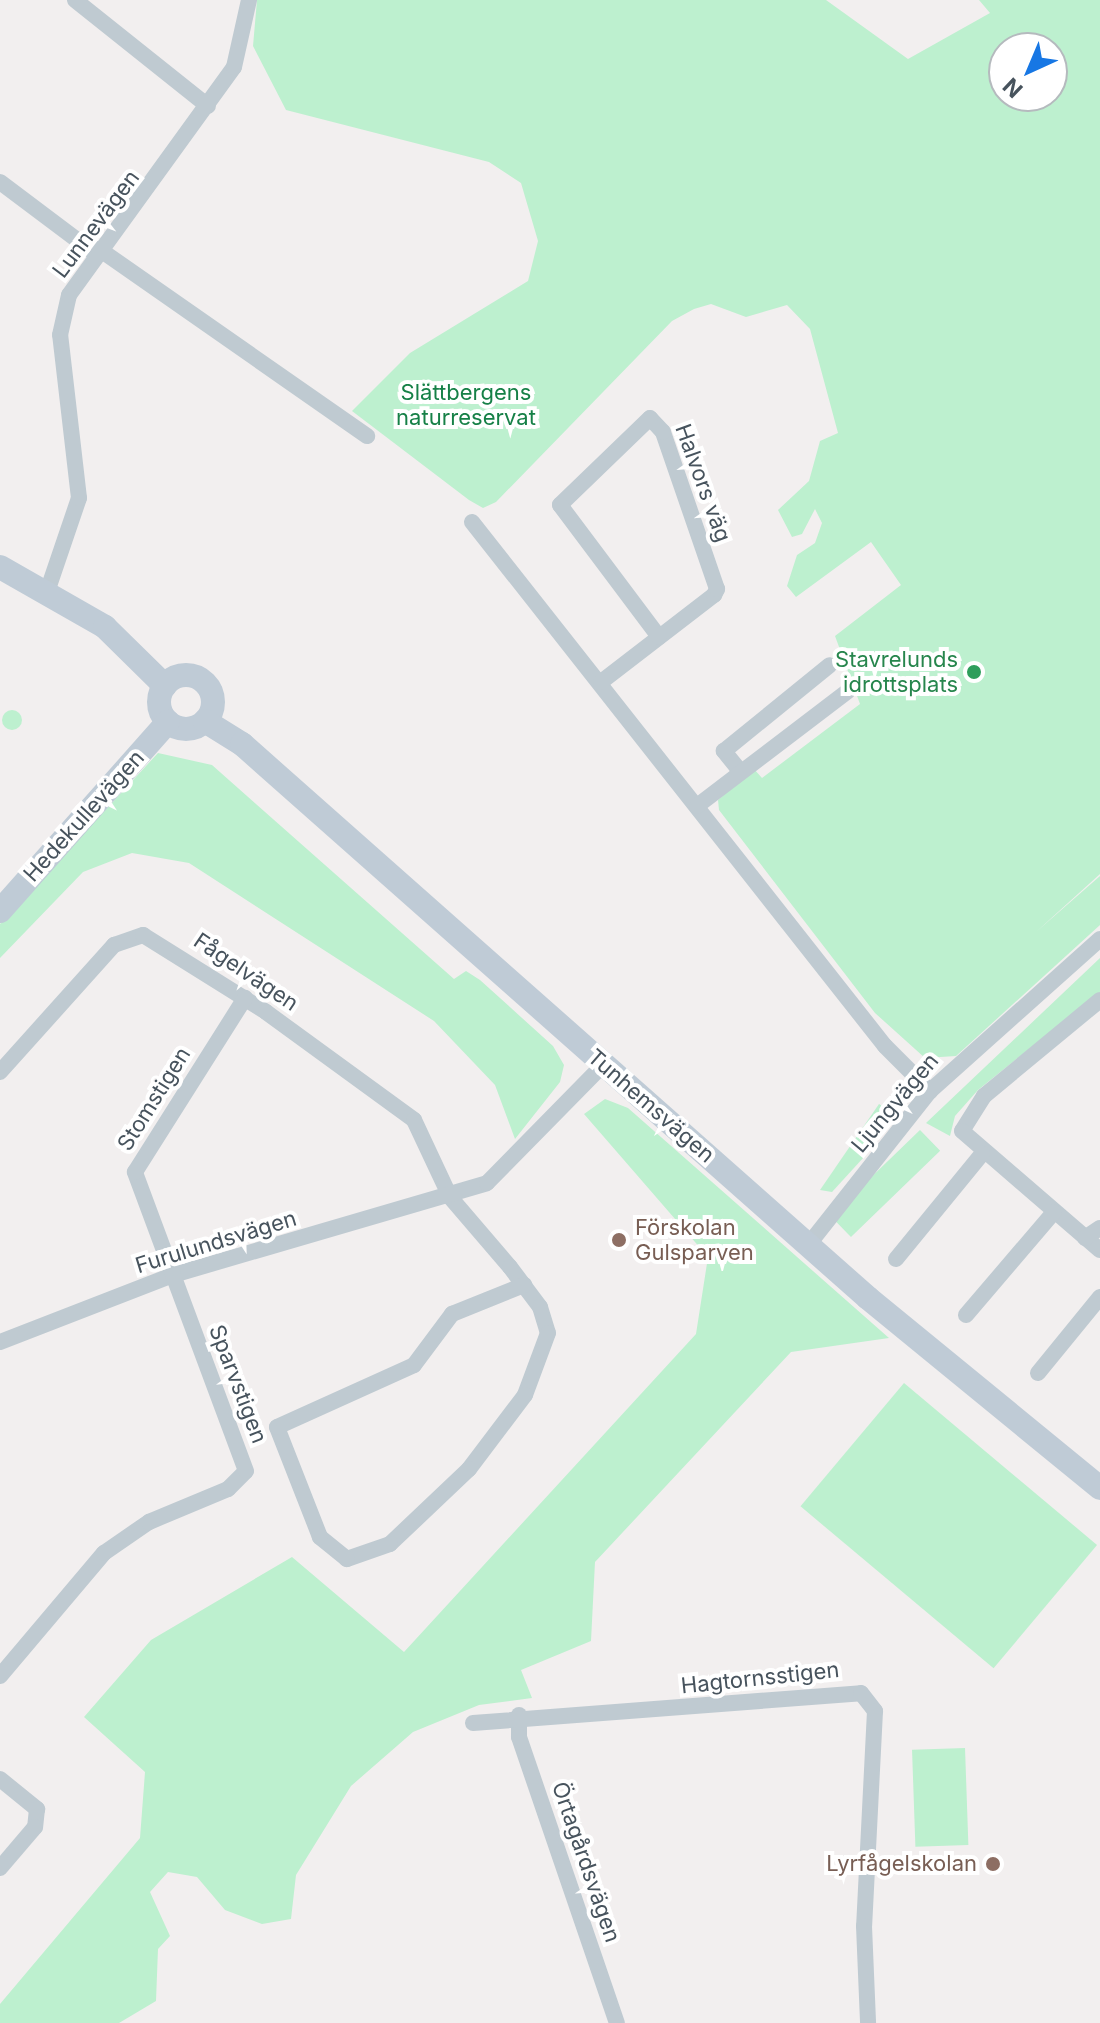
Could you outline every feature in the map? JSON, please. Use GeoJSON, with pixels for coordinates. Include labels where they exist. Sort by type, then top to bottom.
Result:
{"type":"FeatureCollection","features":[{"type":"Feature","properties":{"kind":"street"},"geometry":{"type":"LineString","coordinates":[[75,0],[208,106]]}},
{"type":"Feature","properties":{"kind":"street"},"geometry":{"type":"LineString","coordinates":[[93,14],[104,0]]}},
{"type":"Feature","properties":{"kind":"street","name":"Lunnevägen"},"geometry":{"type":"LineString","coordinates":[[48,589],[80,481],[60,335],[69,295],[98,251],[208,106],[238,56],[249,0]]}},
{"type":"Feature","properties":{"kind":"street"},"geometry":{"type":"LineString","coordinates":[[0,182],[367,436]]}},
{"type":"Feature","properties":{"kind":"street","name":"Halvors väg"},"geometry":{"type":"LineString","coordinates":[[601,682],[659,637],[717,589],[663,432],[650,418],[560,505],[659,637]]}},
{"type":"Feature","properties":{"kind":"street"},"geometry":{"type":"LineString","coordinates":[[472,522],[697,806],[930,1091]]}},
{"type":"Feature","properties":{"kind":"street"},"geometry":{"type":"LineString","coordinates":[[0,567],[48,589],[132,648],[165,686]]}},
{"type":"Feature","properties":{"kind":"street"},"geometry":{"type":"LineString","coordinates":[[740,771],[724,751],[830,665]]}},
{"type":"Feature","properties":{"kind":"street"},"geometry":{"type":"LineString","coordinates":[[183,676],[202,682],[213,701],[205,721],[187,729],[168,722],[160,705],[165,686],[183,676]]}},
{"type":"Feature","properties":{"kind":"street"},"geometry":{"type":"LineString","coordinates":[[697,806],[848,691]]}},
{"type":"Feature","properties":{"kind":"street","name":"Tunhemsvägen"},"geometry":{"type":"LineString","coordinates":[[205,721],[242,744],[809,1244],[1100,1488]]}},
{"type":"Feature","properties":{"kind":"street","name":"Hedekullevägen"},"geometry":{"type":"LineString","coordinates":[[2,903],[168,722]]}},
{"type":"Feature","properties":{"kind":"street","name":"Fågelvägen"},"geometry":{"type":"LineString","coordinates":[[0,1072],[126,937],[160,941],[396,1101],[428,1144],[450,1197]]}},
{"type":"Feature","properties":{"kind":"street","name":"Ljungvägen"},"geometry":{"type":"LineString","coordinates":[[809,1244],[930,1091],[1100,939]]}},
{"type":"Feature","properties":{"kind":"street","name":"Stomstigen"},"geometry":{"type":"LineString","coordinates":[[173,1275],[135,1172],[245,998]]}},
{"type":"Feature","properties":{"kind":"street"},"geometry":{"type":"LineString","coordinates":[[1100,1000],[984,1096],[962,1131],[982,1154],[1100,1250]]}},
{"type":"Feature","properties":{"kind":"street","name":"Furulundsvägen"},"geometry":{"type":"LineString","coordinates":[[0,1342],[173,1275],[450,1197],[487,1183],[517,1158],[604,1064]]}},
{"type":"Feature","properties":{"kind":"street"},"geometry":{"type":"LineString","coordinates":[[896,1259],[982,1154]]}},
{"type":"Feature","properties":{"kind":"street"},"geometry":{"type":"LineString","coordinates":[[450,1197],[524,1285],[548,1333],[543,1362],[503,1426],[438,1503],[390,1544],[347,1559],[332,1550],[320,1537],[277,1427],[414,1365],[452,1314],[524,1285]]}},
{"type":"Feature","properties":{"kind":"street"},"geometry":{"type":"LineString","coordinates":[[966,1315],[1054,1212]]}},
{"type":"Feature","properties":{"kind":"street"},"geometry":{"type":"LineString","coordinates":[[1085,1238],[1100,1228]]}},
{"type":"Feature","properties":{"kind":"street","name":"Sparvstigen"},"geometry":{"type":"LineString","coordinates":[[0,1676],[104,1553],[149,1522],[228,1489],[246,1471],[173,1275]]}},
{"type":"Feature","properties":{"kind":"street"},"geometry":{"type":"LineString","coordinates":[[1038,1373],[1100,1297]]}},
{"type":"Feature","properties":{"kind":"street","name":"Hagtornsstigen"},"geometry":{"type":"LineString","coordinates":[[473,1723],[519,1715],[861,1693],[875,1711],[864,1924],[868,2023]]}},
{"type":"Feature","properties":{"kind":"street","name":"Örtagårdsvägen"},"geometry":{"type":"LineString","coordinates":[[519,1715],[519,1737],[617,2023]]}},
{"type":"Feature","properties":{"kind":"street"},"geometry":{"type":"LineString","coordinates":[[0,1779],[37,1809],[35,1827],[0,1868]]}},
{"type":"Feature","properties":{"kind":"green space","name":"Slättbergens naturreservat"},"geometry":{"type":"Polygon","coordinates":[[[257,0],[826,0],[908,59],[990,13],[979,0],[1100,0],[1100,874],[1036,932],[1100,876],[1100,925],[956,1056],[925,1058],[875,1013],[719,810],[718,800],[754,769],[762,778],[860,704],[835,636],[901,585],[871,542],[796,597],[787,586],[797,555],[815,543],[822,523],[815,509],[802,534],[792,537],[778,510],[809,481],[820,441],[838,433],[810,329],[787,305],[746,317],[711,304],[672,321],[496,502],[483,508],[352,411],[410,353],[528,281],[538,241],[521,183],[489,162],[286,110],[253,46],[257,0]]]}},
{"type":"Feature","properties":{"kind":"green space"},"geometry":{"type":"Polygon","coordinates":[[[12,710],[19,713],[22,720],[19,727],[12,730],[5,727],[2,720],[5,713],[12,710]]]}},
{"type":"Feature","properties":{"kind":"green space"},"geometry":{"type":"Polygon","coordinates":[[[158,753],[212,765],[454,979],[466,971],[480,980],[553,1046],[564,1065],[560,1082],[515,1139],[495,1085],[434,1021],[189,863],[132,853],[83,872],[0,958],[0,924],[158,753]]]}},
{"type":"Feature","properties":{"kind":"green space"},"geometry":{"type":"Polygon","coordinates":[[[1100,958],[1100,992],[978,1090],[955,1116],[950,1136],[926,1123],[1100,958]]]}},
{"type":"Feature","properties":{"kind":"green space"},"geometry":{"type":"Polygon","coordinates":[[[605,1099],[628,1108],[889,1338],[791,1352],[595,1562],[591,1641],[521,1670],[532,1698],[479,1705],[413,1732],[351,1786],[296,1875],[291,1919],[262,1924],[225,1910],[197,1877],[168,1872],[150,1892],[170,1936],[158,1949],[156,2001],[119,2023],[0,2023],[0,2004],[140,1838],[145,1772],[84,1717],[151,1640],[292,1557],[404,1652],[696,1334],[708,1257],[584,1114],[605,1099]]]}},
{"type":"Feature","properties":{"kind":"green space"},"geometry":{"type":"Polygon","coordinates":[[[879,1104],[892,1112],[864,1157],[832,1192],[820,1190],[879,1104]]]}},
{"type":"Feature","properties":{"kind":"green space"},"geometry":{"type":"Polygon","coordinates":[[[920,1130],[940,1151],[851,1237],[831,1216],[920,1130]]]}},
{"type":"Feature","properties":{"kind":"green space"},"geometry":{"type":"Polygon","coordinates":[[[904,1383],[1097,1545],[994,1668],[801,1506],[904,1383]]]}},
{"type":"Feature","properties":{"kind":"green space"},"geometry":{"type":"Polygon","coordinates":[[[965,1748],[968,1845],[915,1847],[912,1750],[965,1748]]]}},
{"type":"Feature","properties":{"kind":"place","name":"Stavrelunds idrottsplats"},"geometry":{"type":"Point","coordinates":[974,672]}},
{"type":"Feature","properties":{"kind":"place","name":"Förskolan Gulsparven"},"geometry":{"type":"Point","coordinates":[619,1240]}},
{"type":"Feature","properties":{"kind":"place","name":"Lyrfågelskolan"},"geometry":{"type":"Point","coordinates":[993,1864]}}]}
